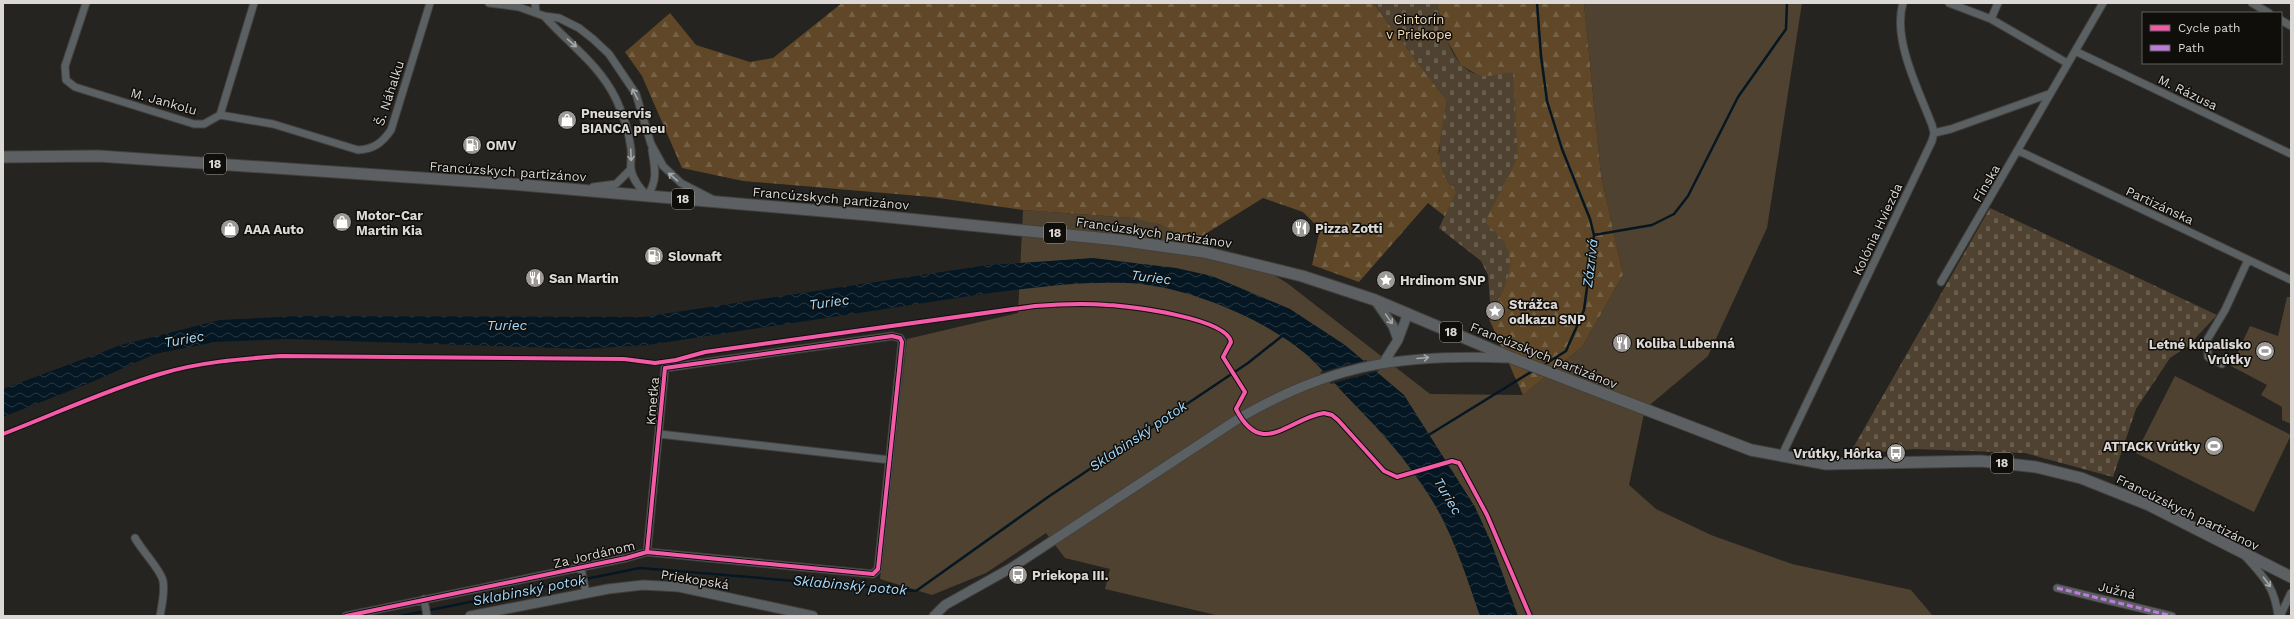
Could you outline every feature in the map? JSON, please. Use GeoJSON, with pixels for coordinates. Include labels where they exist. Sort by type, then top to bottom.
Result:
{"type":"FeatureCollection","features":[{"type":"Feature","properties":{"kind":"main road","name":"Francúzskych partizánov"},"geometry":{"type":"LineString","coordinates":[[3,158],[98,156],[575,190],[869,215],[1052,233],[1189,249],[1232,257],[1290,273],[1375,300],[1512,358],[1752,450],[1806,462],[1847,465],[1981,461],[2053,471],[2096,483],[2128,495],[2291,577]]}},
{"type":"Feature","properties":{"kind":"street","name":"M. Jankolu"},"geometry":{"type":"LineString","coordinates":[[86,3],[65,66],[66,80],[75,87],[194,124],[204,124],[220,115]]}},
{"type":"Feature","properties":{"kind":"street"},"geometry":{"type":"LineString","coordinates":[[220,115],[254,3]]}},
{"type":"Feature","properties":{"kind":"street","name":"Š. Náhalku"},"geometry":{"type":"LineString","coordinates":[[220,115],[273,124],[358,150],[371,149],[379,144],[391,130],[430,3]]}},
{"type":"Feature","properties":{"kind":"street"},"geometry":{"type":"LineString","coordinates":[[489,3],[519,7],[544,16],[559,18],[579,28],[609,54],[636,94],[651,144],[656,174],[654,187],[646,196],[636,183],[631,169],[632,150],[621,112],[610,88],[590,61],[544,16]]}},
{"type":"Feature","properties":{"kind":"street"},"geometry":{"type":"LineString","coordinates":[[535,3],[536,13]]}},
{"type":"Feature","properties":{"kind":"street"},"geometry":{"type":"LineString","coordinates":[[1903,3],[1901,33],[1934,133],[1951,129],[2049,94]]}},
{"type":"Feature","properties":{"kind":"street"},"geometry":{"type":"LineString","coordinates":[[1949,3],[1991,19],[2067,63]]}},
{"type":"Feature","properties":{"kind":"street"},"geometry":{"type":"LineString","coordinates":[[1991,19],[1998,3]]}},
{"type":"Feature","properties":{"kind":"street","name":"Fínska"},"geometry":{"type":"LineString","coordinates":[[1941,282],[2019,151],[2049,94],[2103,3]]}},
{"type":"Feature","properties":{"kind":"street"},"geometry":{"type":"LineString","coordinates":[[2252,3],[2267,12]]}},
{"type":"Feature","properties":{"kind":"street"},"geometry":{"type":"LineString","coordinates":[[2282,21],[2291,26]]}},
{"type":"Feature","properties":{"kind":"street","name":"M. Rázusa"},"geometry":{"type":"LineString","coordinates":[[2075,51],[2291,154]]}},
{"type":"Feature","properties":{"kind":"street","name":"Kolónia Hviezda"},"geometry":{"type":"LineString","coordinates":[[1782,457],[1932,141],[1934,133]]}},
{"type":"Feature","properties":{"kind":"street"},"geometry":{"type":"LineString","coordinates":[[651,144],[669,174],[681,183],[719,203]]}},
{"type":"Feature","properties":{"kind":"street","name":"Partizánska"},"geometry":{"type":"LineString","coordinates":[[2019,151],[2291,280]]}},
{"type":"Feature","properties":{"kind":"street"},"geometry":{"type":"LineString","coordinates":[[575,190],[616,184],[631,169]]}},
{"type":"Feature","properties":{"kind":"street"},"geometry":{"type":"LineString","coordinates":[[2222,364],[2208,357],[2207,340],[2225,310],[2248,260]]}},
{"type":"Feature","properties":{"kind":"street"},"geometry":{"type":"LineString","coordinates":[[1375,300],[1393,326],[1398,340]]}},
{"type":"Feature","properties":{"kind":"street"},"geometry":{"type":"LineString","coordinates":[[1380,363],[1398,340],[1408,313]]}},
{"type":"Feature","properties":{"kind":"street","name":"Kmeťka"},"geometry":{"type":"LineString","coordinates":[[647,552],[665,368],[892,336],[900,338],[902,342],[890,460],[659,434]]}},
{"type":"Feature","properties":{"kind":"street"},"geometry":{"type":"LineString","coordinates":[[934,616],[945,605],[1011,568],[1241,417],[1275,397],[1319,379],[1380,363],[1440,356],[1512,358]]}},
{"type":"Feature","properties":{"kind":"street","name":"Za Jordánom"},"geometry":{"type":"LineString","coordinates":[[346,616],[581,568],[647,552],[873,574],[878,569],[890,460]]}},
{"type":"Feature","properties":{"kind":"street"},"geometry":{"type":"LineString","coordinates":[[135,538],[162,577],[163,583],[160,616]]}},
{"type":"Feature","properties":{"kind":"street"},"geometry":{"type":"LineString","coordinates":[[2243,554],[2269,584],[2274,594],[2279,616]]}},
{"type":"Feature","properties":{"kind":"street"},"geometry":{"type":"LineString","coordinates":[[581,568],[585,589]]}},
{"type":"Feature","properties":{"kind":"street","name":"Priekopská"},"geometry":{"type":"LineString","coordinates":[[470,616],[585,589],[643,585],[679,587],[797,614],[813,616]]}},
{"type":"Feature","properties":{"kind":"street","name":"Južná"},"geometry":{"type":"LineString","coordinates":[[2057,588],[2172,616]]}},
{"type":"Feature","properties":{"kind":"street"},"geometry":{"type":"LineString","coordinates":[[2279,616],[2291,593]]}},
{"type":"Feature","properties":{"kind":"street"},"geometry":{"type":"LineString","coordinates":[[424,599],[426,616]]}},
{"type":"Feature","properties":{"kind":"green space"},"geometry":{"type":"Polygon","coordinates":[[[842,3],[1373,3],[1447,101],[1438,155],[1479,76],[1461,65],[1444,35],[1437,3],[1584,3],[1601,175],[1623,275],[1582,347],[1523,395],[1489,319],[1498,258],[1428,203],[1359,282],[1312,265],[1320,229],[1303,212],[1263,198],[1194,241],[1158,224],[1133,218],[1023,210],[931,197],[743,181],[682,168],[642,76],[625,52],[670,13],[696,45],[750,62],[773,58],[842,3]]]}},
{"type":"Feature","properties":{"kind":"green space","name":"Cintorín v Priekope"},"geometry":{"type":"Polygon","coordinates":[[[1373,3],[1437,3],[1449,45],[1461,64],[1469,71],[1483,76],[1513,72],[1518,157],[1485,222],[1506,245],[1510,263],[1507,281],[1491,314],[1488,275],[1481,261],[1439,228],[1456,192],[1442,171],[1440,160],[1441,137],[1447,101],[1373,3]]]}},
{"type":"Feature","properties":{"kind":"green space"},"geometry":{"type":"Polygon","coordinates":[[[1584,3],[1802,3],[1767,228],[1708,356],[1645,409],[1629,485],[1656,509],[1711,535],[1792,564],[1911,590],[1933,616],[1220,616],[1105,589],[1110,569],[1065,558],[1046,533],[986,573],[932,595],[880,579],[907,339],[1018,313],[1023,210],[1148,220],[1266,270],[1287,283],[1430,394],[1523,395],[1582,347],[1623,275],[1601,175],[1584,3]]]}},
{"type":"Feature","properties":{"kind":"green space"},"geometry":{"type":"Polygon","coordinates":[[[1990,208],[2217,315],[2188,346],[2170,358],[2136,409],[2113,477],[2025,453],[1914,449],[1849,455],[1990,208]]]}},
{"type":"Feature","properties":{"kind":"green space","name":"Letné kúpalisko Vrútky"},"geometry":{"type":"Polygon","coordinates":[[[2287,297],[2291,297],[2291,424],[2282,420],[2282,407],[2261,395],[2267,385],[2231,366],[2250,326],[2278,336],[2287,297]]]}},
{"type":"Feature","properties":{"kind":"green space","name":"ATTACK Vrútky"},"geometry":{"type":"Polygon","coordinates":[[[2175,376],[2291,435],[2254,512],[2136,453],[2175,376]]]}},
{"type":"Feature","properties":{"kind":"water","name":"Turiec"},"geometry":{"type":"Polygon","coordinates":[[[1093,258],[1176,268],[1212,276],[1290,309],[1345,345],[1404,395],[1475,507],[1491,542],[1518,616],[1480,616],[1446,525],[1422,484],[1384,436],[1307,355],[1289,341],[1246,316],[1196,296],[1171,289],[1147,285],[1125,283],[1090,283],[1036,287],[648,345],[584,349],[287,339],[215,342],[155,354],[92,382],[3,417],[3,389],[121,345],[220,320],[298,316],[643,317],[988,265],[1093,258]]]}},
{"type":"Feature","properties":{"kind":"pier"},"geometry":{"type":"Polygon","coordinates":[[[1366,360],[1379,371],[1331,384],[1320,372],[1366,360]]]}},
{"type":"Feature","properties":{"kind":"waterway","name":"Zázrivá"},"geometry":{"type":"LineString","coordinates":[[1537,3],[1541,56],[1547,101],[1562,149],[1590,219],[1594,235],[1584,310],[1566,351],[1542,366]]}},
{"type":"Feature","properties":{"kind":"waterway"},"geometry":{"type":"LineString","coordinates":[[1594,235],[1652,225],[1674,214],[1688,196],[1738,97],[1786,29],[1787,3]]}},
{"type":"Feature","properties":{"kind":"waterway","name":"Sklabinský potok"},"geometry":{"type":"LineString","coordinates":[[400,616],[640,568],[916,591],[1048,497],[1248,363],[1282,336]]}},
{"type":"Feature","properties":{"kind":"waterway","name":"Zázrivá"},"geometry":{"type":"LineString","coordinates":[[1427,436],[1534,370]]}},
{"type":"Feature","properties":{"kind":"marked path"},"geometry":{"type":"LineString","coordinates":[[2057,588],[2172,616]]}},
{"type":"Feature","properties":{"kind":"cycle path"},"geometry":{"type":"LineString","coordinates":[[3,434],[140,380],[175,370],[235,360],[281,356],[624,359],[655,363],[676,360],[705,352],[1035,306],[1090,304],[1136,308],[1196,320],[1213,326],[1225,334],[1231,342],[1223,357],[1245,392],[1236,409],[1246,424],[1256,432],[1266,434],[1277,432],[1311,416],[1324,413],[1332,415],[1338,420],[1384,471],[1397,477],[1452,461],[1459,463],[1487,515],[1530,616]]}},
{"type":"Feature","properties":{"kind":"cycle path"},"geometry":{"type":"LineString","coordinates":[[346,616],[626,558],[647,552],[873,574],[878,569],[902,342],[900,338],[892,336],[665,368],[647,552]]}},
{"type":"Feature","properties":{"kind":"place","name":"Pneuservis BIANCA pneu"},"geometry":{"type":"Point","coordinates":[567,120]}},
{"type":"Feature","properties":{"kind":"place","name":"OMV"},"geometry":{"type":"Point","coordinates":[472,145]}},
{"type":"Feature","properties":{"kind":"place","name":"Motor-Car Martin Kia"},"geometry":{"type":"Point","coordinates":[342,222]}},
{"type":"Feature","properties":{"kind":"place","name":"Pizza Zotti"},"geometry":{"type":"Point","coordinates":[1301,228]}},
{"type":"Feature","properties":{"kind":"place","name":"AAA Auto"},"geometry":{"type":"Point","coordinates":[230,229]}},
{"type":"Feature","properties":{"kind":"place","name":"Slovnaft"},"geometry":{"type":"Point","coordinates":[654,256]}},
{"type":"Feature","properties":{"kind":"place","name":"San Martin"},"geometry":{"type":"Point","coordinates":[535,278]}},
{"type":"Feature","properties":{"kind":"place","name":"Hrdinom SNP"},"geometry":{"type":"Point","coordinates":[1386,280]}},
{"type":"Feature","properties":{"kind":"place","name":"Strážca odkazu SNP"},"geometry":{"type":"Point","coordinates":[1495,311]}},
{"type":"Feature","properties":{"kind":"place","name":"Koliba Lubenná"},"geometry":{"type":"Point","coordinates":[1622,343]}},
{"type":"Feature","properties":{"kind":"place","name":"Letné kúpalisko Vrútky"},"geometry":{"type":"Point","coordinates":[2265,351]}},
{"type":"Feature","properties":{"kind":"place","name":"ATTACK Vrútky"},"geometry":{"type":"Point","coordinates":[2214,446]}},
{"type":"Feature","properties":{"kind":"place","name":"Vrútky, Hôrka"},"geometry":{"type":"Point","coordinates":[1896,453]}},
{"type":"Feature","properties":{"kind":"place","name":"Priekopa III."},"geometry":{"type":"Point","coordinates":[1018,575]}}]}
